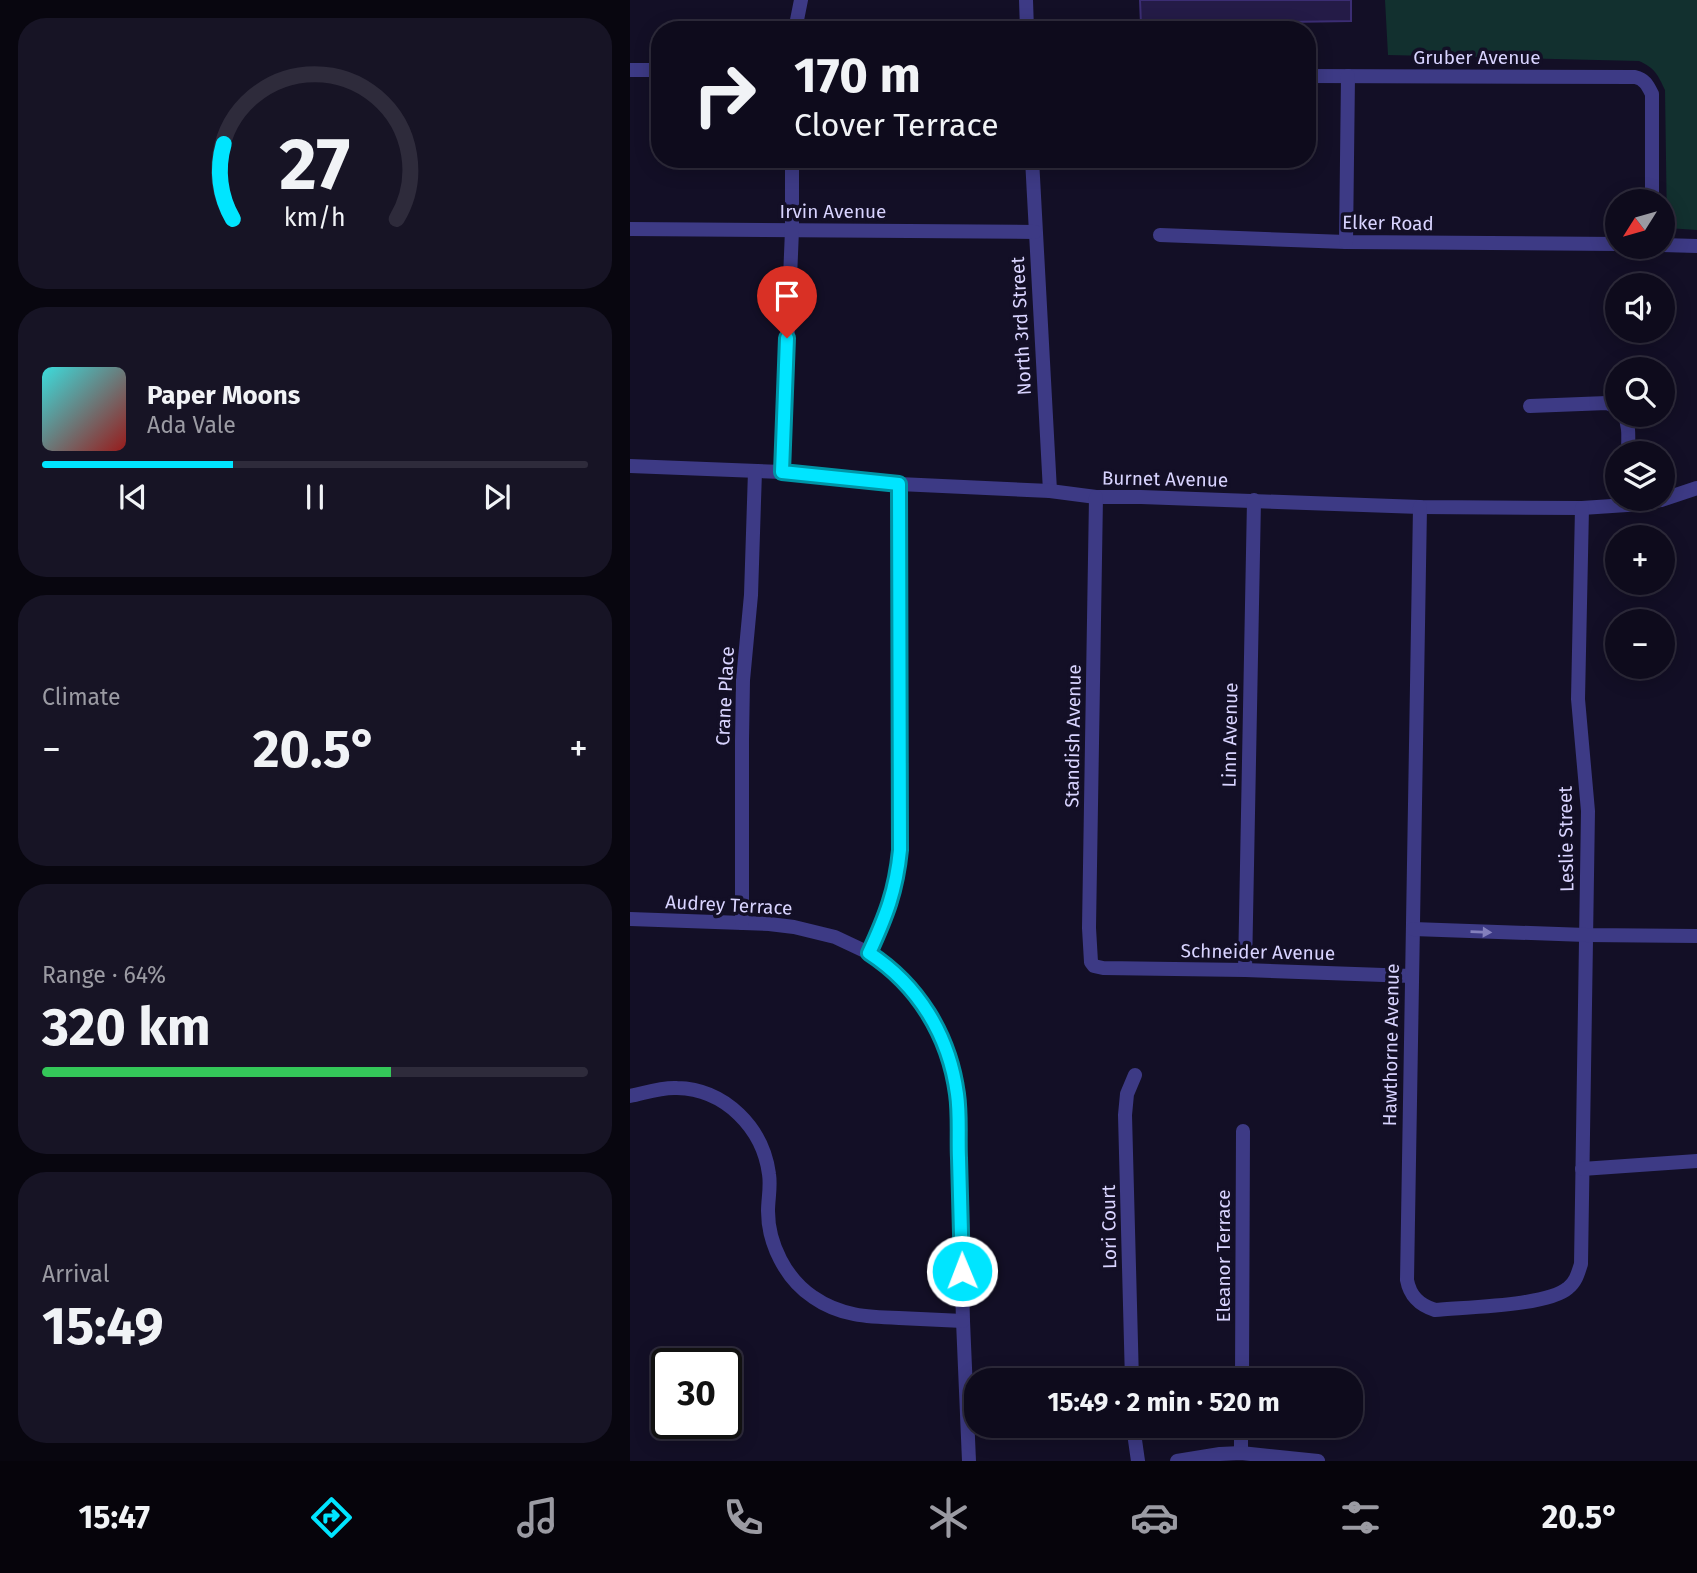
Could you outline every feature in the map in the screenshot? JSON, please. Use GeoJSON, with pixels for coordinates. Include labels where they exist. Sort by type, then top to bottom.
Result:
{"type":"FeatureCollection","features":[{"type":"Feature","properties":{"kind":"street"},"geometry":{"type":"LineString","coordinates":[[797,21],[801,0]]}},
{"type":"Feature","properties":{"kind":"street"},"geometry":{"type":"LineString","coordinates":[[1026,0],[1027,21]]}},
{"type":"Feature","properties":{"kind":"street"},"geometry":{"type":"LineString","coordinates":[[630,70],[651,70]]}},
{"type":"Feature","properties":{"kind":"street","name":"Gruber Avenue"},"geometry":{"type":"LineString","coordinates":[[1316,76],[1635,76],[1645,82],[1653,94],[1652,189]]}},
{"type":"Feature","properties":{"kind":"street"},"geometry":{"type":"LineString","coordinates":[[1346,242],[1348,76]]}},
{"type":"Feature","properties":{"kind":"street"},"geometry":{"type":"LineString","coordinates":[[782,472],[792,168]]}},
{"type":"Feature","properties":{"kind":"street","name":"North 3rd Street"},"geometry":{"type":"LineString","coordinates":[[1032,168],[1050,491]]}},
{"type":"Feature","properties":{"kind":"street","name":"Irvin Avenue"},"geometry":{"type":"LineString","coordinates":[[630,229],[1035,232]]}},
{"type":"Feature","properties":{"kind":"street","name":"Elker Road"},"geometry":{"type":"LineString","coordinates":[[1160,235],[1346,242],[1605,244]]}},
{"type":"Feature","properties":{"kind":"street"},"geometry":{"type":"LineString","coordinates":[[1675,245],[1697,246]]}},
{"type":"Feature","properties":{"kind":"street"},"geometry":{"type":"LineString","coordinates":[[1530,406],[1605,404]]}},
{"type":"Feature","properties":{"kind":"street","name":"Burnet Avenue"},"geometry":{"type":"LineString","coordinates":[[630,467],[782,472],[899,484],[1050,491],[1096,497],[1420,506],[1582,508],[1605,505]]}},
{"type":"Feature","properties":{"kind":"street","name":"Crane Place"},"geometry":{"type":"LineString","coordinates":[[742,923],[743,680],[751,595],[755,471]]}},
{"type":"Feature","properties":{"kind":"street"},"geometry":{"type":"LineString","coordinates":[[869,953],[891,904],[900,850],[899,484]]}},
{"type":"Feature","properties":{"kind":"street","name":"Burnet Avenue"},"geometry":{"type":"LineString","coordinates":[[1675,495],[1697,488]]}},
{"type":"Feature","properties":{"kind":"street","name":"Standish Avenue"},"geometry":{"type":"LineString","coordinates":[[1096,497],[1090,944],[1091,962],[1094,966],[1103,968]]}},
{"type":"Feature","properties":{"kind":"street","name":"Linn Avenue"},"geometry":{"type":"LineString","coordinates":[[1245,970],[1254,500]]}},
{"type":"Feature","properties":{"kind":"street","name":"Hawthorne Avenue"},"geometry":{"type":"LineString","coordinates":[[1420,506],[1407,1280],[1413,1296],[1425,1307],[1435,1310],[1544,1299],[1557,1296],[1569,1287],[1577,1278],[1581,1264],[1582,1169]]}},
{"type":"Feature","properties":{"kind":"street","name":"Leslie Street"},"geometry":{"type":"LineString","coordinates":[[1582,508],[1578,699],[1588,811],[1582,1169]]}},
{"type":"Feature","properties":{"kind":"street","name":"Audrey Terrace"},"geometry":{"type":"LineString","coordinates":[[630,919],[769,924],[815,931],[869,953],[897,974],[923,1004],[943,1039],[950,1058],[957,1097],[969,1461]]}},
{"type":"Feature","properties":{"kind":"street"},"geometry":{"type":"LineString","coordinates":[[1413,929],[1697,936]]}},
{"type":"Feature","properties":{"kind":"street","name":"Schneider Avenue"},"geometry":{"type":"LineString","coordinates":[[1103,968],[1412,976]]}},
{"type":"Feature","properties":{"kind":"street","name":"Lori Court"},"geometry":{"type":"LineString","coordinates":[[1132,1368],[1125,1115],[1127,1094],[1135,1075]]}},
{"type":"Feature","properties":{"kind":"street"},"geometry":{"type":"LineString","coordinates":[[630,1096],[664,1088],[686,1088],[715,1097],[739,1114],[752,1129],[766,1156],[769,1175],[769,1224],[774,1246],[783,1266],[814,1298],[834,1309],[855,1315],[963,1321]]}},
{"type":"Feature","properties":{"kind":"street","name":"Eleanor Terrace"},"geometry":{"type":"LineString","coordinates":[[1242,1368],[1243,1131]]}},
{"type":"Feature","properties":{"kind":"street"},"geometry":{"type":"LineString","coordinates":[[1582,1169],[1697,1161]]}},
{"type":"Feature","properties":{"kind":"street"},"geometry":{"type":"LineString","coordinates":[[1135,1438],[1138,1461]]}},
{"type":"Feature","properties":{"kind":"street"},"geometry":{"type":"LineString","coordinates":[[1241,1438],[1241,1453]]}},
{"type":"Feature","properties":{"kind":"street"},"geometry":{"type":"LineString","coordinates":[[1177,1461],[1241,1453],[1318,1461]]}},
{"type":"Feature","properties":{"kind":"green space"},"geometry":{"type":"Polygon","coordinates":[[[1385,0],[1697,0],[1697,230],[1675,229],[1675,189],[1666,189],[1665,90],[1649,66],[1639,61],[1388,55],[1385,0]]]}},
{"type":"Feature","properties":{"kind":"building"},"geometry":{"type":"Polygon","coordinates":[[[1140,0],[1351,0],[1351,21],[1141,21],[1140,0]]]}},
{"type":"Feature","properties":{"kind":"route"},"geometry":{"type":"LineString","coordinates":[[787,338],[782,472],[899,484],[900,850],[891,904],[869,953],[911,988],[934,1021],[950,1058],[957,1097],[962,1271]]}}]}
